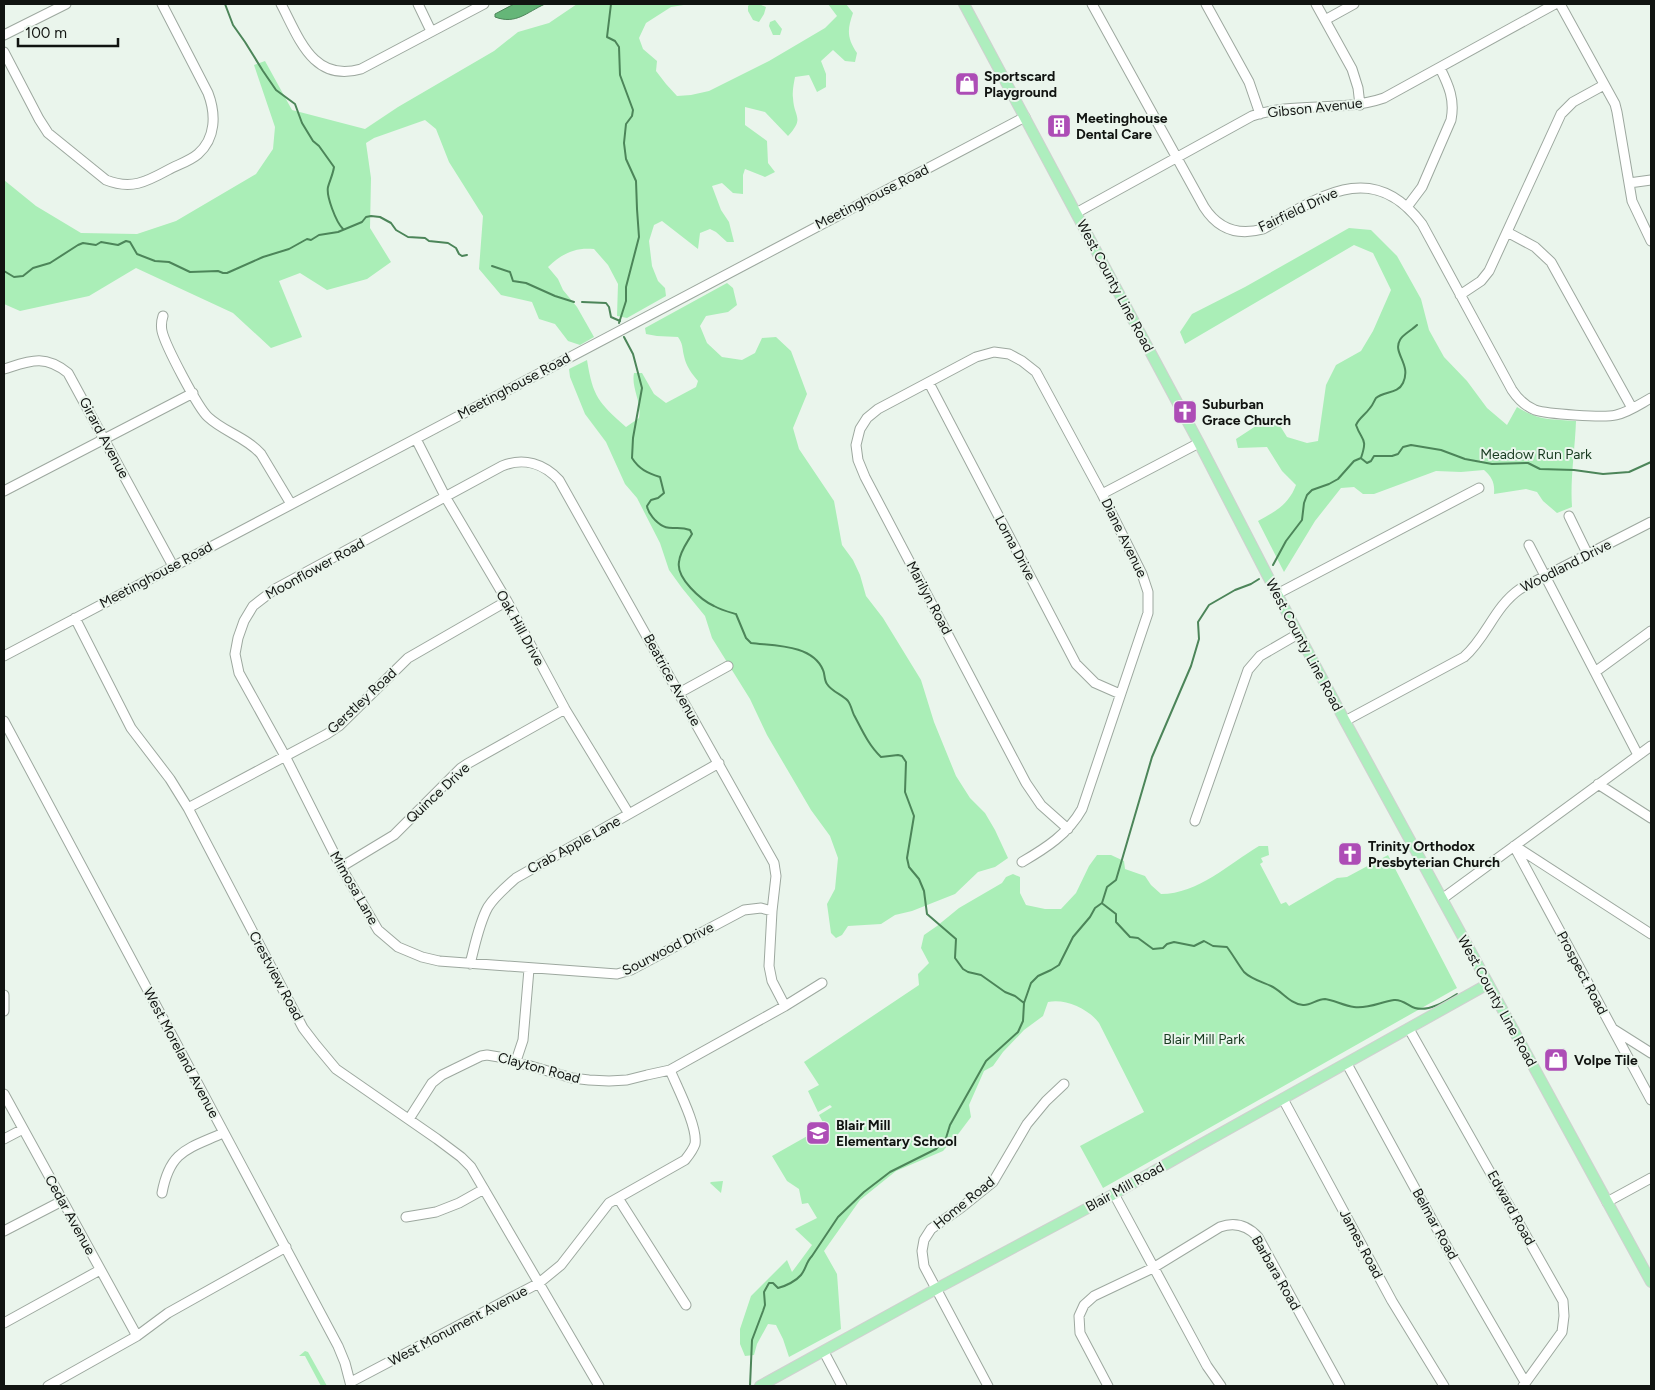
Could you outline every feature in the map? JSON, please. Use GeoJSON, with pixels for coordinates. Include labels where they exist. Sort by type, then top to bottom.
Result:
{"type":"FeatureCollection","features":[{"type":"Feature","properties":{"kind":"main road","name":"West County Line Road"},"geometry":{"type":"LineString","coordinates":[[964,4],[1199,443],[1298,634],[1651,1282]]}},
{"type":"Feature","properties":{"kind":"main road","name":"Blair Mill Road"},"geometry":{"type":"LineString","coordinates":[[760,1386],[1114,1194],[1488,984]]}},
{"type":"Feature","properties":{"kind":"street"},"geometry":{"type":"LineString","coordinates":[[4,35],[66,4]]}},
{"type":"Feature","properties":{"kind":"street"},"geometry":{"type":"LineString","coordinates":[[4,52],[48,133],[106,180],[129,185],[143,182],[196,155],[207,142],[213,121],[213,108],[208,93],[162,4]]}},
{"type":"Feature","properties":{"kind":"street"},"geometry":{"type":"LineString","coordinates":[[281,4],[302,45],[313,60],[330,70],[350,73],[361,70],[484,4]]}},
{"type":"Feature","properties":{"kind":"street"},"geometry":{"type":"LineString","coordinates":[[418,4],[431,31]]}},
{"type":"Feature","properties":{"kind":"street","name":"Fairfield Drive"},"geometry":{"type":"LineString","coordinates":[[1092,4],[1209,214],[1220,225],[1235,231],[1244,232],[1263,229],[1328,194],[1348,189],[1363,188],[1388,195],[1407,207],[1422,224],[1512,390],[1521,402],[1530,408],[1542,412],[1600,416],[1616,415],[1651,398]]}},
{"type":"Feature","properties":{"kind":"street"},"geometry":{"type":"LineString","coordinates":[[1206,4],[1249,82],[1260,114]]}},
{"type":"Feature","properties":{"kind":"street"},"geometry":{"type":"LineString","coordinates":[[1316,4],[1352,69],[1358,88],[1360,105]]}},
{"type":"Feature","properties":{"kind":"street"},"geometry":{"type":"LineString","coordinates":[[1324,20],[1354,4]]}},
{"type":"Feature","properties":{"kind":"street","name":"Gibson Avenue"},"geometry":{"type":"LineString","coordinates":[[1076,213],[1238,123],[1260,114],[1283,109],[1360,105],[1391,94],[1555,4]]}},
{"type":"Feature","properties":{"kind":"street"},"geometry":{"type":"LineString","coordinates":[[1560,4],[1618,112],[1628,183],[1635,210],[1651,240]]}},
{"type":"Feature","properties":{"kind":"street"},"geometry":{"type":"LineString","coordinates":[[1407,207],[1422,187],[1451,120],[1453,110],[1452,96],[1440,68]]}},
{"type":"Feature","properties":{"kind":"street"},"geometry":{"type":"LineString","coordinates":[[1460,295],[1485,276],[1561,114],[1573,102],[1604,85]]}},
{"type":"Feature","properties":{"kind":"street","name":"Meetinghouse Road"},"geometry":{"type":"LineString","coordinates":[[4,656],[1025,118]]}},
{"type":"Feature","properties":{"kind":"street"},"geometry":{"type":"LineString","coordinates":[[1628,183],[1651,180]]}},
{"type":"Feature","properties":{"kind":"street"},"geometry":{"type":"LineString","coordinates":[[1507,232],[1535,246],[1552,262],[1632,408]]}},
{"type":"Feature","properties":{"kind":"street"},"geometry":{"type":"LineString","coordinates":[[164,316],[161,323],[165,339],[201,410],[222,428],[244,440],[262,454],[291,504]]}},
{"type":"Feature","properties":{"kind":"street","name":"Diane Avenue"},"geometry":{"type":"LineString","coordinates":[[929,383],[985,353],[1002,352],[1022,361],[1036,372],[1102,494],[1142,574],[1148,592],[1148,613],[1082,809],[1075,821],[1056,841],[1022,862]]}},
{"type":"Feature","properties":{"kind":"street","name":"Girard Avenue"},"geometry":{"type":"LineString","coordinates":[[4,369],[28,361],[51,362],[62,368],[72,379],[172,566]]}},
{"type":"Feature","properties":{"kind":"street","name":"Lorna Drive"},"geometry":{"type":"LineString","coordinates":[[929,383],[1076,664],[1095,684],[1120,694]]}},
{"type":"Feature","properties":{"kind":"street","name":"Marilyn Road"},"geometry":{"type":"LineString","coordinates":[[929,383],[878,409],[867,418],[858,435],[856,445],[858,460],[865,477],[1026,783],[1042,805],[1068,829]]}},
{"type":"Feature","properties":{"kind":"street"},"geometry":{"type":"LineString","coordinates":[[4,491],[193,393]]}},
{"type":"Feature","properties":{"kind":"street","name":"Oak Hill Drive"},"geometry":{"type":"LineString","coordinates":[[416,439],[446,498],[506,601],[565,709],[629,814]]}},
{"type":"Feature","properties":{"kind":"street"},"geometry":{"type":"LineString","coordinates":[[1102,494],[1199,443]]}},
{"type":"Feature","properties":{"kind":"street","name":"Beatrice Avenue"},"geometry":{"type":"LineString","coordinates":[[446,498],[509,463],[530,462],[544,467],[560,480],[774,863],[776,876],[769,966],[772,981],[785,1006]]}},
{"type":"Feature","properties":{"kind":"street"},"geometry":{"type":"LineString","coordinates":[[1277,594],[1479,488]]}},
{"type":"Feature","properties":{"kind":"street","name":"Moonflower Road"},"geometry":{"type":"LineString","coordinates":[[285,756],[243,681],[236,663],[236,646],[240,630],[248,612],[259,600],[275,589],[446,498]]}},
{"type":"Feature","properties":{"kind":"street"},"geometry":{"type":"LineString","coordinates":[[1568,516],[1588,555]]}},
{"type":"Feature","properties":{"kind":"street","name":"Woodland Drive"},"geometry":{"type":"LineString","coordinates":[[1345,721],[1464,657],[1477,644],[1505,601],[1520,589],[1651,522]]}},
{"type":"Feature","properties":{"kind":"street"},"geometry":{"type":"LineString","coordinates":[[1529,545],[1638,755]]}},
{"type":"Feature","properties":{"kind":"street","name":"Gerstley Road"},"geometry":{"type":"LineString","coordinates":[[188,808],[328,734],[339,726],[408,658],[506,601]]}},
{"type":"Feature","properties":{"kind":"street","name":"Crestview Road"},"geometry":{"type":"LineString","coordinates":[[75,618],[131,728],[170,779],[188,808],[303,1028],[336,1069],[461,1157],[471,1167],[539,1283]]}},
{"type":"Feature","properties":{"kind":"street"},"geometry":{"type":"LineString","coordinates":[[1595,672],[1651,631]]}},
{"type":"Feature","properties":{"kind":"street"},"geometry":{"type":"LineString","coordinates":[[1195,821],[1248,670],[1260,656],[1298,634]]}},
{"type":"Feature","properties":{"kind":"street"},"geometry":{"type":"LineString","coordinates":[[679,693],[728,666]]}},
{"type":"Feature","properties":{"kind":"street","name":"Quince Drive"},"geometry":{"type":"LineString","coordinates":[[341,866],[394,835],[467,764],[565,709]]}},
{"type":"Feature","properties":{"kind":"street","name":"West Moreland Avenue"},"geometry":{"type":"LineString","coordinates":[[4,721],[338,1346],[351,1384]]}},
{"type":"Feature","properties":{"kind":"street"},"geometry":{"type":"LineString","coordinates":[[1442,899],[1651,746]]}},
{"type":"Feature","properties":{"kind":"street","name":"Mimosa Lane"},"geometry":{"type":"LineString","coordinates":[[285,756],[341,866],[378,930],[390,942],[431,960],[470,964]]}},
{"type":"Feature","properties":{"kind":"street","name":"Crab Apple Lane"},"geometry":{"type":"LineString","coordinates":[[470,964],[488,908],[516,878],[719,763]]}},
{"type":"Feature","properties":{"kind":"street"},"geometry":{"type":"LineString","coordinates":[[1598,784],[1651,818]]}},
{"type":"Feature","properties":{"kind":"street"},"geometry":{"type":"LineString","coordinates":[[1514,846],[1651,934]]}},
{"type":"Feature","properties":{"kind":"street","name":"Prospect Road"},"geometry":{"type":"LineString","coordinates":[[1514,846],[1651,1100]]}},
{"type":"Feature","properties":{"kind":"street","name":"Sourwood Drive"},"geometry":{"type":"LineString","coordinates":[[470,964],[617,974],[631,970],[744,910],[761,908],[772,911]]}},
{"type":"Feature","properties":{"kind":"street"},"geometry":{"type":"LineString","coordinates":[[516,1062],[523,1040],[529,969]]}},
{"type":"Feature","properties":{"kind":"street","name":"Clayton Road"},"geometry":{"type":"LineString","coordinates":[[409,1120],[432,1083],[442,1075],[487,1055],[572,1078],[595,1081],[627,1080],[670,1070],[785,1006],[822,983]]}},
{"type":"Feature","properties":{"kind":"street"},"geometry":{"type":"LineString","coordinates":[[4,995],[4,1010]]}},
{"type":"Feature","properties":{"kind":"street","name":"Edward Road"},"geometry":{"type":"LineString","coordinates":[[1409,1029],[1563,1301],[1562,1332],[1524,1384]]}},
{"type":"Feature","properties":{"kind":"street"},"geometry":{"type":"LineString","coordinates":[[1612,1029],[1651,1052]]}},
{"type":"Feature","properties":{"kind":"street","name":"Belmar Road"},"geometry":{"type":"LineString","coordinates":[[1347,1064],[1524,1384]]}},
{"type":"Feature","properties":{"kind":"street"},"geometry":{"type":"LineString","coordinates":[[539,1283],[561,1265],[609,1203],[684,1160],[693,1149],[695,1138],[693,1125],[670,1070]]}},
{"type":"Feature","properties":{"kind":"street","name":"Home Road"},"geometry":{"type":"LineString","coordinates":[[988,1386],[924,1266],[922,1251],[924,1240],[931,1229],[993,1182],[1001,1171],[1026,1124],[1064,1084]]}},
{"type":"Feature","properties":{"kind":"street","name":"Cedar Avenue"},"geometry":{"type":"LineString","coordinates":[[4,1094],[137,1336]]}},
{"type":"Feature","properties":{"kind":"street","name":"James Road"},"geometry":{"type":"LineString","coordinates":[[1283,1099],[1392,1301],[1444,1386]]}},
{"type":"Feature","properties":{"kind":"street"},"geometry":{"type":"LineString","coordinates":[[4,1139],[23,1129]]}},
{"type":"Feature","properties":{"kind":"street"},"geometry":{"type":"LineString","coordinates":[[162,1192],[166,1173],[173,1161],[186,1151],[223,1133]]}},
{"type":"Feature","properties":{"kind":"street"},"geometry":{"type":"LineString","coordinates":[[1607,1202],[1651,1178]]}},
{"type":"Feature","properties":{"kind":"street"},"geometry":{"type":"LineString","coordinates":[[406,1217],[436,1212],[459,1203],[484,1188]]}},
{"type":"Feature","properties":{"kind":"street"},"geometry":{"type":"LineString","coordinates":[[1114,1194],[1207,1366],[1222,1386]]}},
{"type":"Feature","properties":{"kind":"street"},"geometry":{"type":"LineString","coordinates":[[618,1198],[686,1305]]}},
{"type":"Feature","properties":{"kind":"street"},"geometry":{"type":"LineString","coordinates":[[4,1231],[62,1200]]}},
{"type":"Feature","properties":{"kind":"street","name":"Barbara Road"},"geometry":{"type":"LineString","coordinates":[[1108,1386],[1080,1333],[1078,1322],[1081,1310],[1088,1300],[1153,1268],[1220,1227],[1232,1224],[1238,1224],[1249,1229],[1261,1242],[1340,1386]]}},
{"type":"Feature","properties":{"kind":"street"},"geometry":{"type":"LineString","coordinates":[[48,1386],[137,1336],[168,1312],[286,1247]]}},
{"type":"Feature","properties":{"kind":"street"},"geometry":{"type":"LineString","coordinates":[[4,1324],[100,1270]]}},
{"type":"Feature","properties":{"kind":"street","name":"West Monument Avenue"},"geometry":{"type":"LineString","coordinates":[[351,1384],[539,1283],[599,1386]]}},
{"type":"Feature","properties":{"kind":"street"},"geometry":{"type":"LineString","coordinates":[[824,1352],[842,1386]]}},
{"type":"Feature","properties":{"kind":"green space"},"geometry":{"type":"Polygon","coordinates":[[[577,4],[690,4],[671,7],[646,23],[639,38],[643,49],[657,61],[656,71],[677,96],[709,91],[769,61],[825,28],[837,16],[828,4],[846,4],[853,13],[849,34],[851,43],[857,53],[855,62],[845,61],[833,50],[821,61],[826,74],[826,87],[817,92],[809,75],[795,77],[793,95],[797,121],[788,136],[765,112],[745,107],[745,125],[767,141],[768,163],[775,172],[765,177],[745,169],[743,175],[743,194],[733,193],[722,183],[712,186],[721,210],[729,222],[734,242],[727,242],[710,229],[700,233],[698,249],[662,221],[654,225],[649,241],[652,266],[658,281],[665,288],[666,296],[627,318],[617,316],[618,284],[608,265],[594,249],[574,250],[558,258],[548,267],[577,307],[594,337],[580,345],[568,341],[555,324],[539,319],[532,302],[501,295],[479,269],[483,216],[449,162],[436,129],[425,120],[374,138],[366,143],[371,178],[370,228],[391,262],[367,279],[327,290],[300,273],[279,281],[302,337],[271,348],[233,313],[136,268],[89,296],[20,311],[4,304],[4,180],[36,206],[81,233],[137,234],[176,221],[256,174],[273,149],[275,127],[254,65],[265,61],[292,110],[365,129],[398,107],[494,51],[518,32],[549,23],[577,4]]]}},
{"type":"Feature","properties":{"kind":"green space"},"geometry":{"type":"Polygon","coordinates":[[[750,4],[759,4],[766,7],[759,22],[753,20],[748,11],[750,4]]]}},
{"type":"Feature","properties":{"kind":"green space"},"geometry":{"type":"Polygon","coordinates":[[[775,20],[782,29],[780,35],[773,35],[769,26],[770,22],[775,20]]]}},
{"type":"Feature","properties":{"kind":"green space","name":"Meadow Run Park"},"geometry":{"type":"Polygon","coordinates":[[[1349,228],[1371,230],[1397,256],[1421,299],[1429,330],[1444,357],[1467,381],[1487,408],[1507,425],[1517,407],[1539,417],[1576,421],[1572,507],[1557,513],[1543,501],[1537,492],[1526,489],[1494,494],[1492,480],[1484,470],[1461,472],[1436,471],[1374,494],[1363,494],[1354,487],[1341,488],[1315,521],[1284,572],[1258,521],[1276,511],[1290,497],[1296,485],[1282,471],[1267,447],[1238,448],[1236,439],[1262,422],[1277,421],[1287,437],[1307,443],[1318,441],[1326,385],[1336,365],[1361,351],[1373,331],[1391,290],[1373,253],[1354,245],[1185,344],[1180,332],[1192,314],[1245,287],[1349,228]]]}},
{"type":"Feature","properties":{"kind":"green space"},"geometry":{"type":"Polygon","coordinates":[[[727,283],[733,288],[737,305],[728,312],[706,316],[700,326],[707,343],[722,357],[742,360],[755,353],[762,338],[776,337],[791,351],[807,394],[793,428],[799,449],[834,501],[842,545],[853,560],[866,596],[883,618],[921,680],[934,722],[956,776],[970,798],[985,813],[1008,858],[995,867],[978,872],[955,894],[912,911],[895,915],[881,924],[848,926],[842,935],[836,938],[831,933],[827,904],[835,889],[838,858],[830,836],[811,810],[767,735],[750,699],[712,638],[705,616],[669,570],[660,543],[637,498],[625,484],[606,442],[585,414],[570,377],[569,369],[587,360],[592,383],[598,398],[626,427],[639,418],[640,412],[633,379],[634,373],[642,373],[654,394],[666,403],[696,387],[698,381],[686,363],[682,344],[678,337],[646,334],[645,328],[727,283]]]}},
{"type":"Feature","properties":{"kind":"green space","name":"Blair Mill Park"},"geometry":{"type":"Polygon","coordinates":[[[1259,846],[1268,846],[1269,855],[1261,858],[1263,862],[1260,864],[1281,904],[1286,902],[1289,906],[1337,878],[1347,877],[1388,855],[1457,988],[1103,1188],[1080,1146],[1144,1112],[1095,1018],[1083,1009],[1069,1003],[1048,1002],[1043,1016],[1024,1030],[1003,1052],[993,1066],[984,1071],[969,1105],[971,1117],[943,1151],[896,1171],[860,1200],[824,1251],[837,1274],[841,1329],[789,1357],[776,1325],[768,1324],[757,1344],[754,1355],[745,1356],[740,1344],[740,1329],[751,1296],[787,1260],[792,1272],[812,1245],[795,1229],[817,1218],[808,1203],[802,1204],[799,1189],[787,1181],[772,1156],[825,1126],[819,1115],[832,1107],[830,1105],[818,1112],[808,1091],[819,1085],[804,1062],[919,985],[918,974],[929,963],[921,948],[924,935],[959,908],[1002,883],[1006,877],[1013,874],[1020,877],[1020,893],[1026,905],[1045,909],[1061,909],[1076,893],[1089,866],[1097,855],[1111,855],[1124,861],[1125,869],[1145,876],[1161,894],[1175,893],[1200,884],[1259,846]]]}},
{"type":"Feature","properties":{"kind":"green space"},"geometry":{"type":"Polygon","coordinates":[[[723,1181],[721,1193],[710,1183],[711,1182],[723,1181]]]}},
{"type":"Feature","properties":{"kind":"green space"},"geometry":{"type":"Polygon","coordinates":[[[305,1351],[308,1352],[327,1386],[321,1386],[305,1356],[299,1356],[305,1351]]]}},
{"type":"Feature","properties":{"kind":"shaded area"},"geometry":{"type":"Polygon","coordinates":[[[514,4],[545,4],[515,19],[495,17],[495,14],[514,4]]]}},
{"type":"Feature","properties":{"kind":"waterway"},"geometry":{"type":"LineString","coordinates":[[225,4],[233,25],[263,71],[276,90],[295,104],[302,123],[313,141],[319,146],[334,167],[328,191],[335,215],[343,229]]}},
{"type":"Feature","properties":{"kind":"waterway"},"geometry":{"type":"LineString","coordinates":[[611,4],[607,37],[615,41],[619,47],[620,75],[633,110],[632,116],[626,124],[624,143],[626,159],[636,181],[639,237],[626,287],[626,301],[619,323]]}},
{"type":"Feature","properties":{"kind":"waterway"},"geometry":{"type":"LineString","coordinates":[[4,271],[14,277],[23,276],[33,268],[50,263],[83,243],[96,245],[101,242],[118,245],[126,241],[130,242],[137,254],[155,261],[169,262],[190,272],[218,271],[227,273],[263,257],[289,249],[307,239],[311,240],[319,235],[338,232],[371,216],[380,217],[391,223],[396,230],[408,237],[425,238],[429,241],[448,243],[456,248],[462,256],[467,255]]}},
{"type":"Feature","properties":{"kind":"waterway"},"geometry":{"type":"LineString","coordinates":[[492,266],[510,272],[513,281],[526,283],[574,302]]}},
{"type":"Feature","properties":{"kind":"waterway"},"geometry":{"type":"LineString","coordinates":[[582,302],[606,303],[611,317],[620,321]]}},
{"type":"Feature","properties":{"kind":"waterway"},"geometry":{"type":"LineString","coordinates":[[1273,565],[1286,541],[1302,520],[1307,495],[1312,490],[1338,479],[1354,461],[1361,458],[1364,443],[1356,425],[1376,398],[1401,387],[1405,370],[1398,345],[1403,336],[1417,325]]}},
{"type":"Feature","properties":{"kind":"waterway"},"geometry":{"type":"LineString","coordinates":[[624,337],[633,354],[642,388],[633,438],[632,458],[644,470],[660,477],[664,493],[658,498],[651,500],[647,506],[651,515],[664,527],[685,528],[690,530],[692,534],[680,558],[679,568],[681,575],[696,594],[719,609],[736,614],[746,638],[751,643],[791,648],[810,655],[818,661],[823,670],[825,681],[829,687],[848,701],[869,743],[877,753],[881,757],[902,756],[906,762],[905,792],[914,816],[907,858],[909,867],[919,879],[924,891],[927,914],[956,939],[955,958],[963,969],[981,975],[1024,1003]]}},
{"type":"Feature","properties":{"kind":"waterway"},"geometry":{"type":"LineString","coordinates":[[1362,459],[1367,463],[1374,456],[1392,456],[1398,454],[1403,447],[1411,445],[1441,450],[1465,459],[1492,464],[1528,463],[1540,469],[1574,470],[1603,474],[1629,472],[1651,462]]}},
{"type":"Feature","properties":{"kind":"waterway"},"geometry":{"type":"LineString","coordinates":[[750,1386],[752,1340],[765,1305],[764,1292],[769,1283],[773,1283],[778,1288],[796,1279],[803,1273],[808,1261],[838,1217],[864,1192],[890,1172],[936,1149],[946,1138],[950,1125],[986,1061],[1018,1032],[1023,1021],[1024,1003],[1031,983],[1038,976],[1059,965],[1073,937],[1095,908],[1102,903],[1107,887],[1116,880],[1152,757],[1191,666],[1199,639],[1198,622],[1209,605],[1259,579]]}},
{"type":"Feature","properties":{"kind":"waterway"},"geometry":{"type":"LineString","coordinates":[[1103,904],[1116,914],[1116,922],[1130,937],[1138,938],[1153,949],[1163,948],[1167,944],[1174,942],[1194,946],[1204,941],[1213,946],[1227,947],[1244,972],[1275,988],[1298,1004],[1306,1005],[1325,999],[1359,1007],[1397,1000],[1420,1009],[1437,1005],[1457,994]]}},
{"type":"Feature","properties":{"kind":"place","name":"Sportscard Playground"},"geometry":{"type":"Point","coordinates":[967,84]}},
{"type":"Feature","properties":{"kind":"place","name":"Meetinghouse Dental Care"},"geometry":{"type":"Point","coordinates":[1059,126]}},
{"type":"Feature","properties":{"kind":"place","name":"Suburban Grace Church"},"geometry":{"type":"Point","coordinates":[1185,412]}},
{"type":"Feature","properties":{"kind":"place","name":"Trinity Orthodox Presbyterian Church"},"geometry":{"type":"Point","coordinates":[1350,854]}},
{"type":"Feature","properties":{"kind":"place","name":"Volpe Tile"},"geometry":{"type":"Point","coordinates":[1556,1060]}},
{"type":"Feature","properties":{"kind":"place","name":"Blair Mill Elementary School"},"geometry":{"type":"Point","coordinates":[818,1133]}}]}
